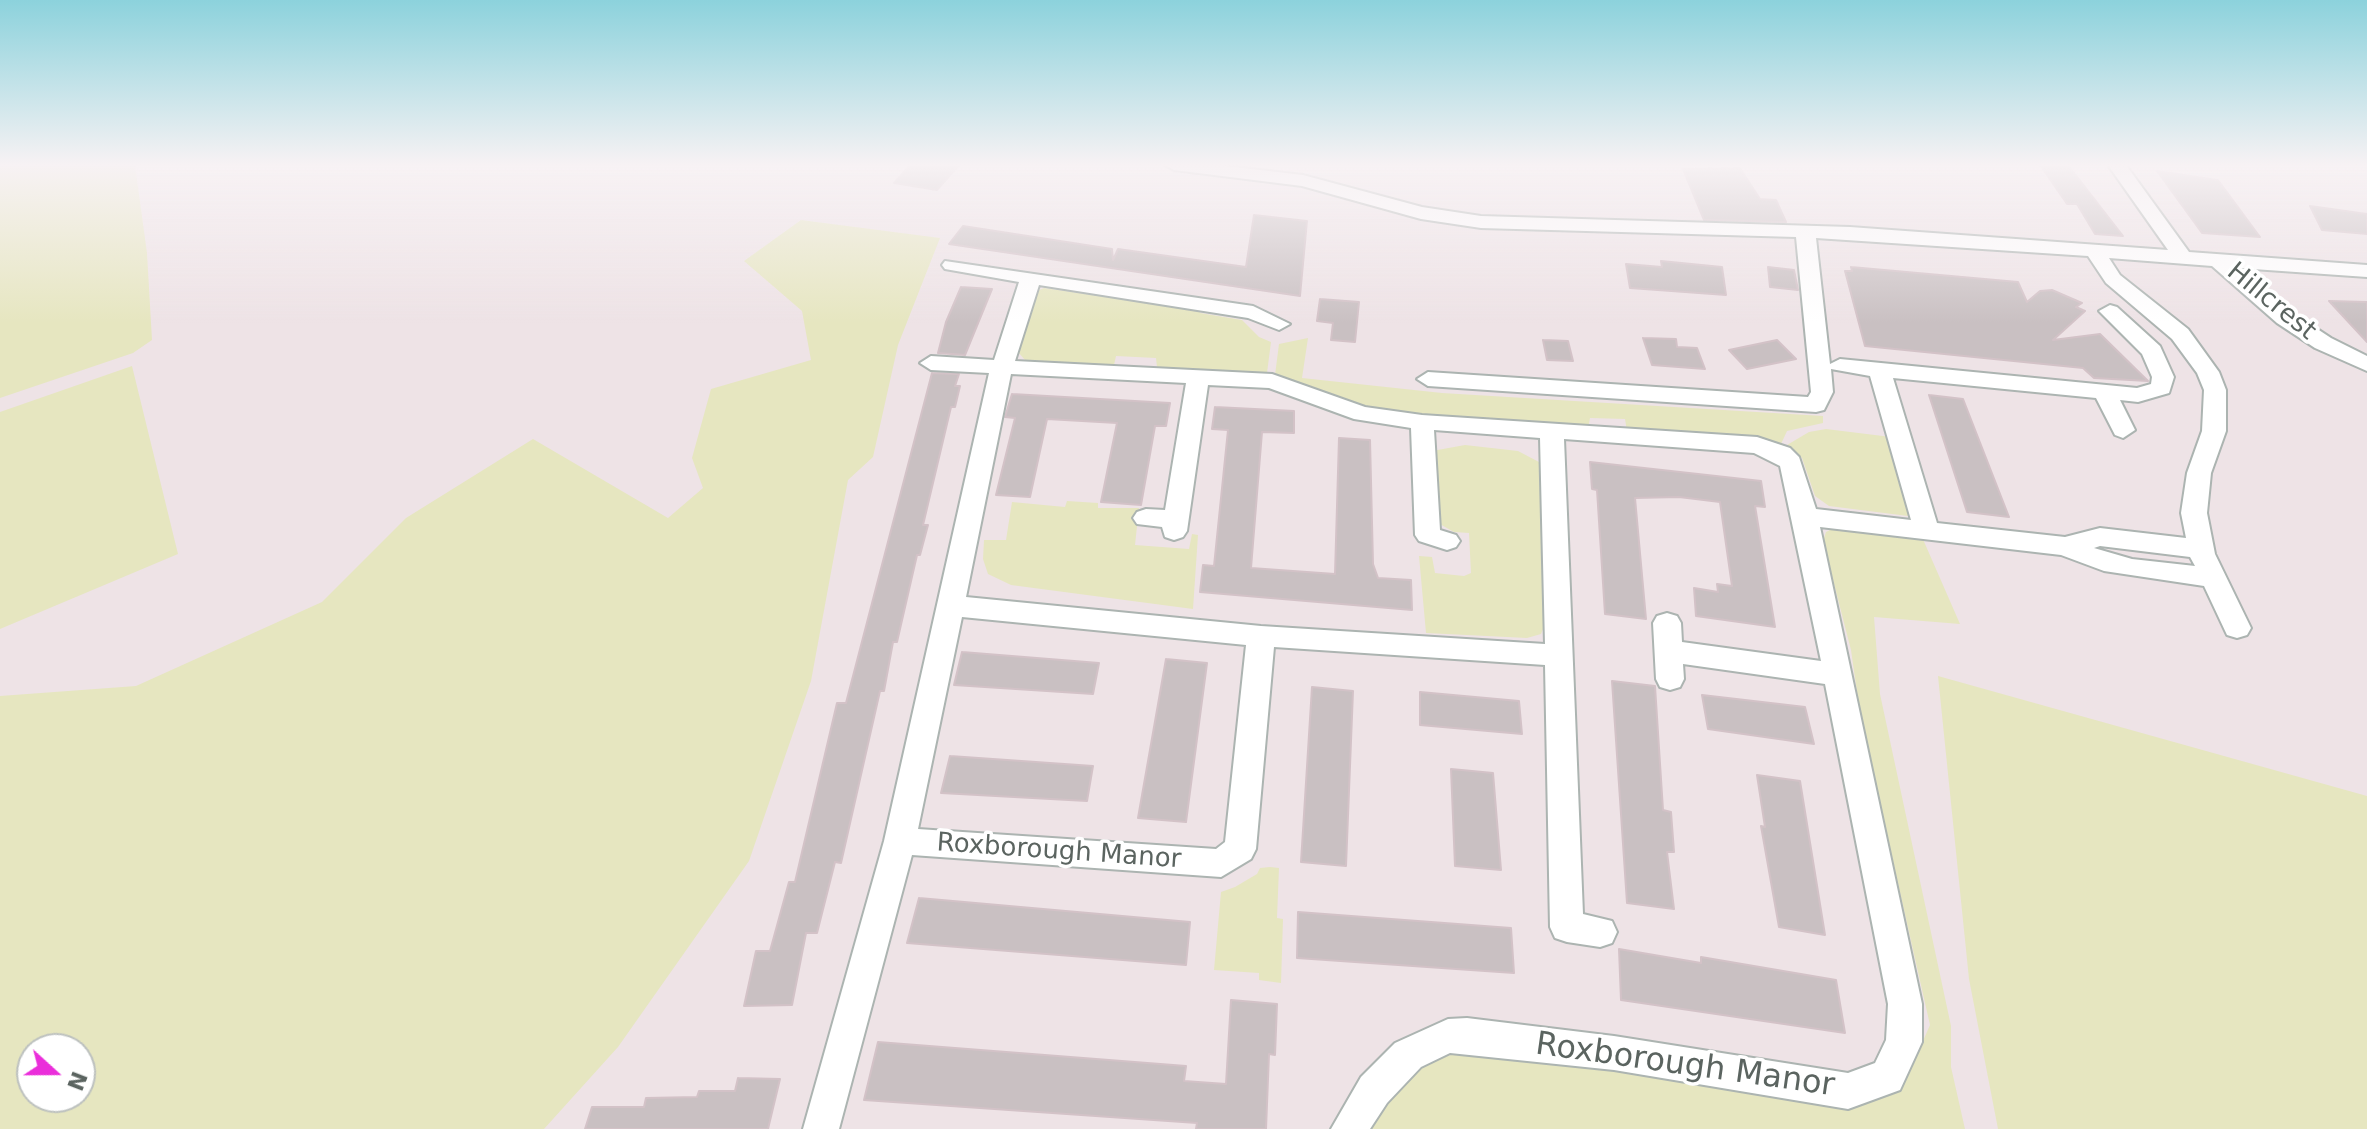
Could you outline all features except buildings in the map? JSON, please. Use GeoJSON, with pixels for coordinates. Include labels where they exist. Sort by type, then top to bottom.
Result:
{"type":"FeatureCollection","features":[{"type":"Feature","properties":{"kind":"street"},"geometry":{"type":"LineString","coordinates":[[1451,218],[1472,221],[1805,231],[2367,271]]}},
{"type":"Feature","properties":{"kind":"street"},"geometry":{"type":"LineString","coordinates":[[2154,218],[2183,258]]}},
{"type":"Feature","properties":{"kind":"street"},"geometry":{"type":"LineString","coordinates":[[1428,379],[1816,405],[1822,392],[1805,231]]}},
{"type":"Feature","properties":{"kind":"street"},"geometry":{"type":"LineString","coordinates":[[2095,252],[2113,279],[2187,343],[2208,372],[2215,390],[2214,431],[2196,494],[2194,513],[2210,577],[2237,628]]}},
{"type":"Feature","properties":{"kind":"street","name":"Hillcrest"},"geometry":{"type":"LineString","coordinates":[[2219,261],[2285,318],[2323,343],[2367,364]]}},
{"type":"Feature","properties":{"kind":"street"},"geometry":{"type":"LineString","coordinates":[[952,265],[1253,312],[1279,324]]}},
{"type":"Feature","properties":{"kind":"street","name":"Roxborough Manor"},"geometry":{"type":"LineString","coordinates":[[821,1129],[900,841],[952,606],[980,520],[1002,367],[1030,279]]}},
{"type":"Feature","properties":{"kind":"street"},"geometry":{"type":"LineString","coordinates":[[1840,366],[2148,395],[2161,388],[2163,377],[2152,351],[2110,311]]}},
{"type":"Feature","properties":{"kind":"street","name":"Roxborough Manor"},"geometry":{"type":"LineString","coordinates":[[931,363],[1131,370],[1272,381],[1362,414],[1552,434],[1770,448],[1791,463],[1840,675],[1905,1004],[1904,1042],[1887,1077],[1848,1091],[1614,1053],[1467,1035],[1448,1036],[1408,1055],[1374,1090],[1349,1129]]}},
{"type":"Feature","properties":{"kind":"street"},"geometry":{"type":"LineString","coordinates":[[1879,370],[1926,528]]}},
{"type":"Feature","properties":{"kind":"street"},"geometry":{"type":"LineString","coordinates":[[1146,518],[1175,525],[1198,377]]}},
{"type":"Feature","properties":{"kind":"street"},"geometry":{"type":"LineString","coordinates":[[2105,392],[2123,430]]}},
{"type":"Feature","properties":{"kind":"street"},"geometry":{"type":"LineString","coordinates":[[1422,422],[1428,535],[1447,541]]}},
{"type":"Feature","properties":{"kind":"street"},"geometry":{"type":"LineString","coordinates":[[1552,434],[1567,927],[1600,932]]}},
{"type":"Feature","properties":{"kind":"street"},"geometry":{"type":"LineString","coordinates":[[1805,517],[1926,528],[2065,546],[2104,562],[2132,568],[2210,577]]}},
{"type":"Feature","properties":{"kind":"street"},"geometry":{"type":"LineString","coordinates":[[2065,546],[2100,537],[2201,549]]}},
{"type":"Feature","properties":{"kind":"street"},"geometry":{"type":"LineString","coordinates":[[952,606],[1344,646],[1483,648],[1559,656]]}},
{"type":"Feature","properties":{"kind":"street"},"geometry":{"type":"LineString","coordinates":[[1667,623],[1670,679]]}},
{"type":"Feature","properties":{"kind":"street","name":"Roxborough Manor"},"geometry":{"type":"LineString","coordinates":[[900,841],[1221,863],[1240,849],[1261,636]]}},
{"type":"Feature","properties":{"kind":"street"},"geometry":{"type":"LineString","coordinates":[[1669,651],[1840,675]]}},
{"type":"Feature","properties":{"kind":"green space"},"geometry":{"type":"Polygon","coordinates":[[[0,218],[142,218],[152,340],[133,353],[0,398],[0,218]]]}},
{"type":"Feature","properties":{"kind":"green space"},"geometry":{"type":"Polygon","coordinates":[[[801,220],[940,238],[898,345],[873,457],[848,480],[811,681],[749,861],[618,1047],[544,1129],[0,1129],[0,696],[136,686],[322,602],[406,518],[533,439],[668,518],[703,488],[692,458],[711,389],[811,360],[802,311],[744,261],[801,220]]]}},
{"type":"Feature","properties":{"kind":"green space"},"geometry":{"type":"Polygon","coordinates":[[[1044,288],[1200,310],[1200,313],[1242,320],[1259,337],[1271,342],[1267,373],[1157,367],[1156,358],[1116,356],[1114,365],[1025,360],[1018,352],[1037,291],[1044,288]]]}},
{"type":"Feature","properties":{"kind":"green space"},"geometry":{"type":"Polygon","coordinates":[[[1308,338],[1302,378],[1442,393],[1823,416],[1823,423],[1787,431],[1781,444],[1759,439],[1627,431],[1625,419],[1590,418],[1588,429],[1453,420],[1368,408],[1275,375],[1279,344],[1308,338]]]}},
{"type":"Feature","properties":{"kind":"green space"},"geometry":{"type":"Polygon","coordinates":[[[132,366],[178,554],[0,629],[0,412],[132,366]]]}},
{"type":"Feature","properties":{"kind":"green space"},"geometry":{"type":"Polygon","coordinates":[[[1826,429],[1891,437],[1911,510],[1908,516],[1829,506],[1815,496],[1802,458],[1787,445],[1809,432],[1826,429]]]}},
{"type":"Feature","properties":{"kind":"green space"},"geometry":{"type":"Polygon","coordinates":[[[1465,445],[1518,451],[1539,462],[1545,624],[1541,634],[1527,638],[1426,633],[1419,556],[1432,557],[1435,573],[1464,576],[1471,573],[1469,533],[1454,532],[1438,523],[1432,451],[1465,445]]]}},
{"type":"Feature","properties":{"kind":"green space"},"geometry":{"type":"Polygon","coordinates":[[[1067,501],[1098,503],[1098,508],[1139,508],[1135,545],[1189,549],[1192,534],[1198,535],[1193,609],[1011,585],[988,574],[983,559],[984,540],[1006,540],[1012,502],[1065,507],[1067,501]]]}},
{"type":"Feature","properties":{"kind":"green space"},"geometry":{"type":"Polygon","coordinates":[[[1840,525],[1922,537],[1960,624],[1874,617],[1880,694],[1951,1026],[1951,1067],[1965,1129],[1371,1129],[1390,1094],[1426,1062],[1465,1051],[1889,1090],[1915,1059],[1930,1025],[1861,720],[1851,650],[1823,541],[1826,532],[1840,525]]]}},
{"type":"Feature","properties":{"kind":"green space"},"geometry":{"type":"Polygon","coordinates":[[[1938,676],[2367,796],[2367,1129],[1998,1129],[1969,979],[1938,676]]]}},
{"type":"Feature","properties":{"kind":"green space"},"geometry":{"type":"Polygon","coordinates":[[[1260,868],[1279,868],[1277,918],[1283,919],[1281,983],[1259,980],[1259,973],[1214,970],[1221,892],[1257,874],[1260,868]]]}}]}
